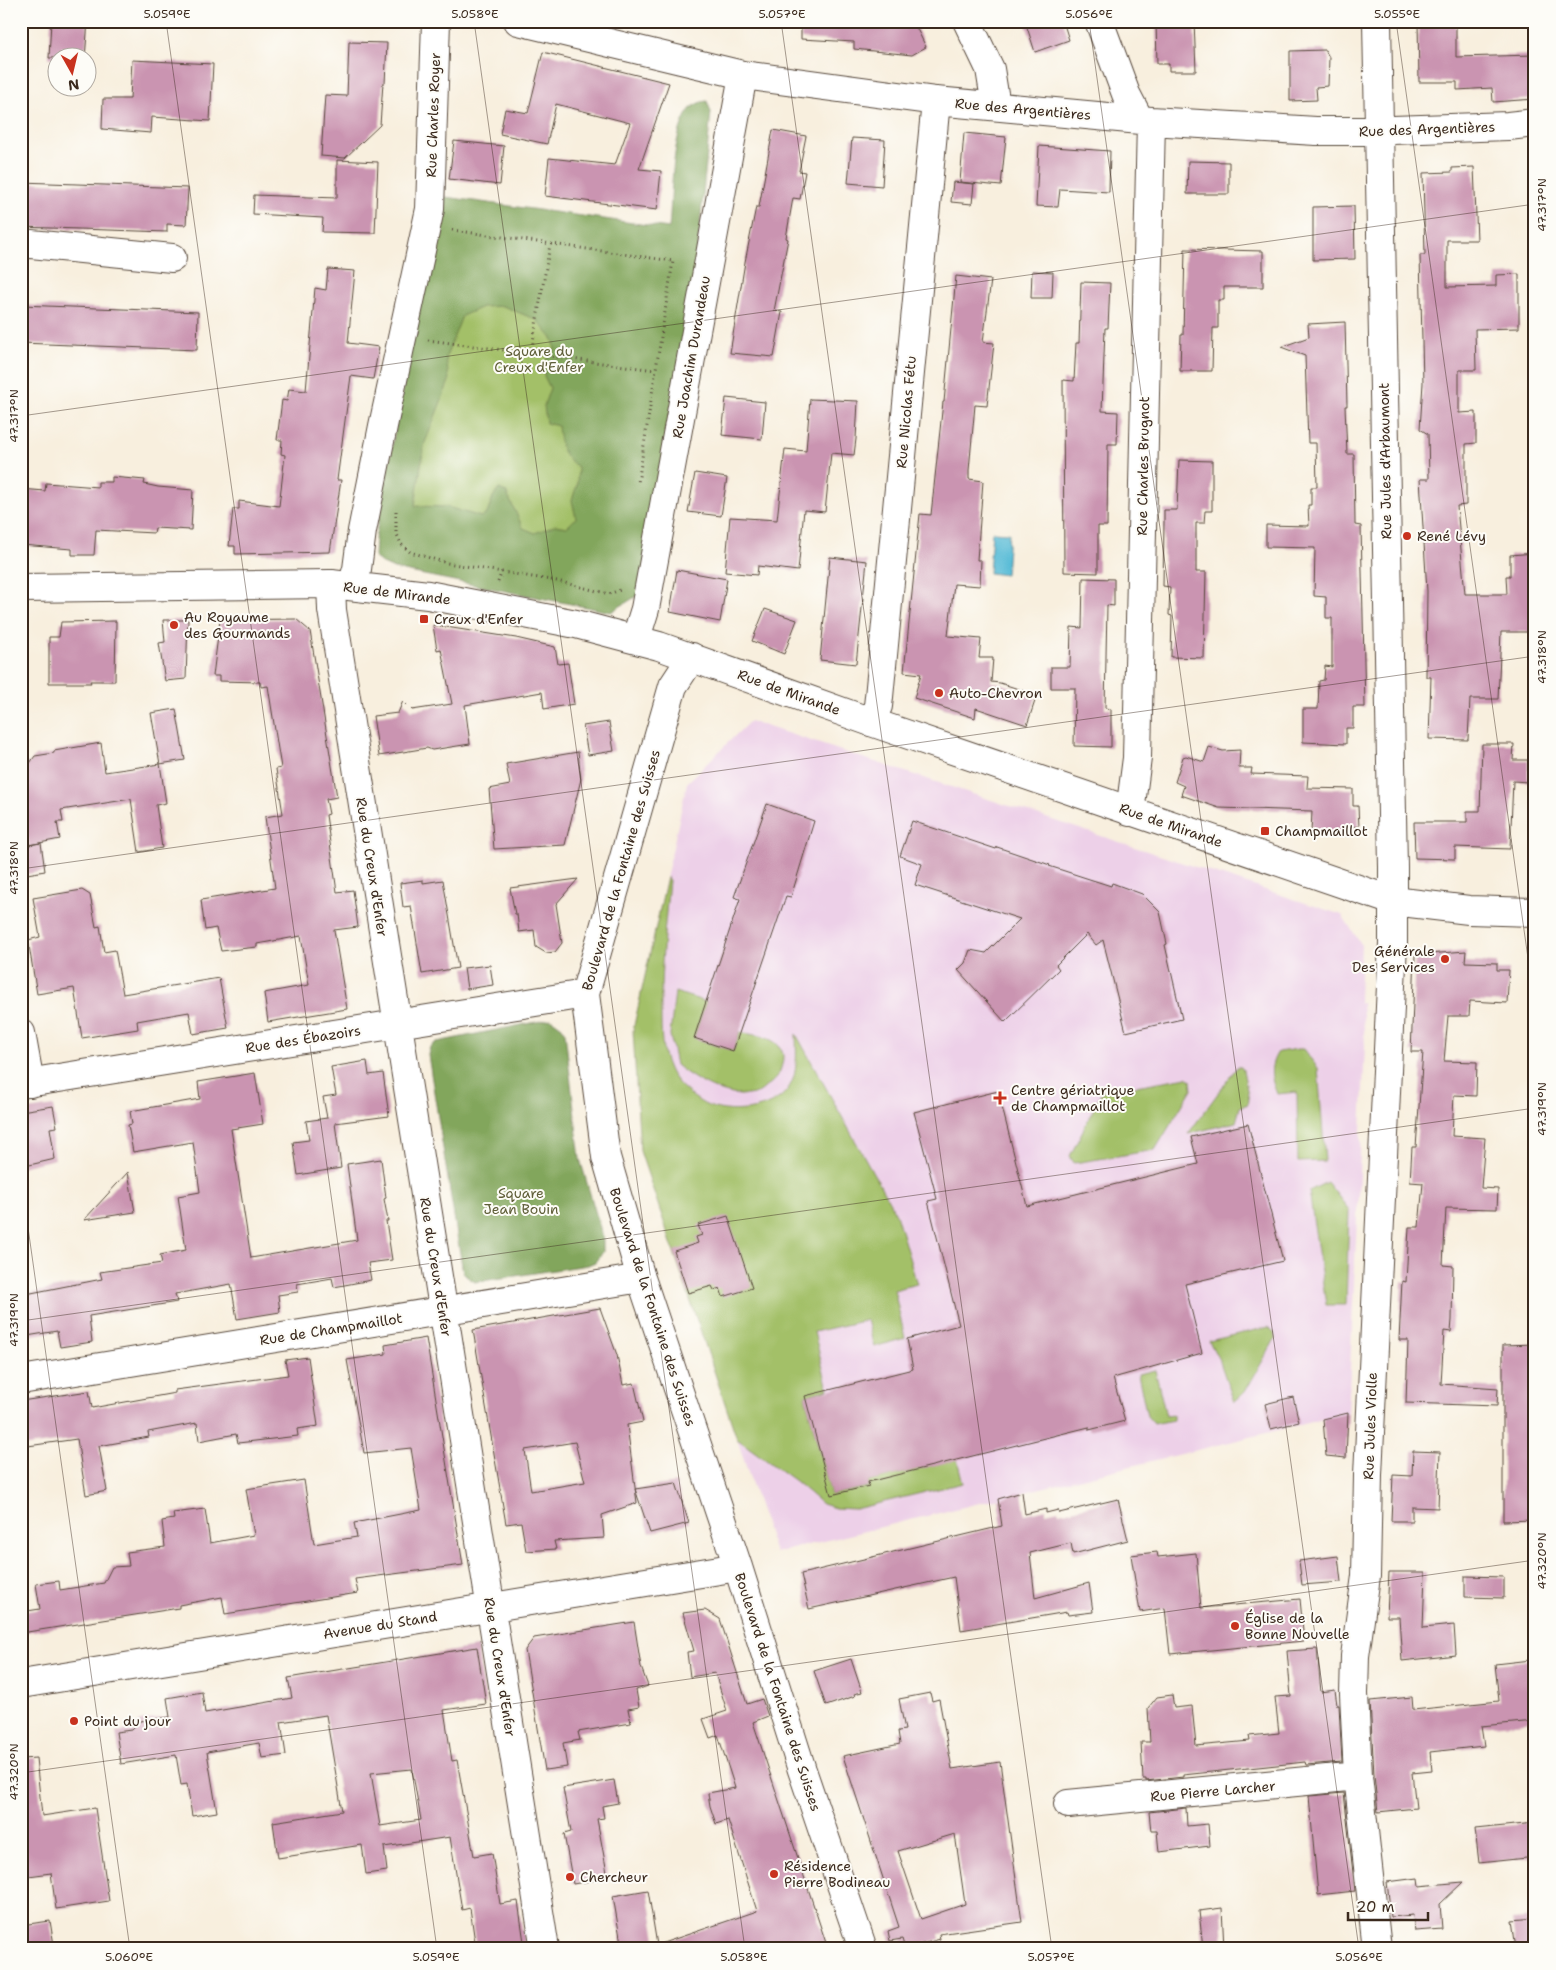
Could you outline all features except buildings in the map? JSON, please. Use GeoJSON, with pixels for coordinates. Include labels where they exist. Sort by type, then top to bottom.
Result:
{"type":"FeatureCollection","features":[{"type":"Feature","properties":{"kind":"street","name":"Rue Charles Royer"},"geometry":{"type":"LineString","coordinates":[[428,217],[436,21]]}},
{"type":"Feature","properties":{"kind":"street","name":"Rue des Argentières"},"geometry":{"type":"LineString","coordinates":[[518,21],[743,75],[936,101],[1264,129],[1379,131],[1508,126],[1535,123]]}},
{"type":"Feature","properties":{"kind":"street"},"geometry":{"type":"LineString","coordinates":[[967,21],[990,69],[996,106]]}},
{"type":"Feature","properties":{"kind":"street"},"geometry":{"type":"LineString","coordinates":[[1099,21],[1126,94],[1145,120]]}},
{"type":"Feature","properties":{"kind":"street","name":"Rue Jules d'Arbaumont"},"geometry":{"type":"LineString","coordinates":[[1377,21],[1393,901]]}},
{"type":"Feature","properties":{"kind":"street","name":"Rue Joachim Durandeau"},"geometry":{"type":"LineString","coordinates":[[636,638],[647,599],[743,75]]}},
{"type":"Feature","properties":{"kind":"street","name":"Rue Nicolas Fétu"},"geometry":{"type":"LineString","coordinates":[[871,722],[878,706],[936,101]]}},
{"type":"Feature","properties":{"kind":"street","name":"Rue Charles Brugnot"},"geometry":{"type":"LineString","coordinates":[[1130,812],[1136,758],[1145,120]]}},
{"type":"Feature","properties":{"kind":"street"},"geometry":{"type":"LineString","coordinates":[[341,585],[357,569],[362,531],[381,436],[428,217]]}},
{"type":"Feature","properties":{"kind":"street"},"geometry":{"type":"LineString","coordinates":[[21,244],[172,258]]}},
{"type":"Feature","properties":{"kind":"street","name":"Rue de Mirande"},"geometry":{"type":"LineString","coordinates":[[21,588],[341,585],[428,595],[576,624],[636,638],[1130,812],[1393,901],[1469,910],[1535,912]]}},
{"type":"Feature","properties":{"kind":"street","name":"Rue du Creux d'Enfer"},"geometry":{"type":"LineString","coordinates":[[341,585],[332,610],[545,1949]]}},
{"type":"Feature","properties":{"kind":"street","name":"Boulevard de la Fontaine des Suisses"},"geometry":{"type":"LineString","coordinates":[[692,657],[674,686],[585,994],[606,1157],[641,1278],[738,1567],[802,1770],[863,1949]]}},
{"type":"Feature","properties":{"kind":"street","name":"Rue Jules Violle"},"geometry":{"type":"LineString","coordinates":[[1377,1949],[1358,1776],[1354,1694],[1355,1656],[1366,1576],[1368,1465],[1393,901]]}},
{"type":"Feature","properties":{"kind":"street","name":"Rue des Ébazoirs"},"geometry":{"type":"LineString","coordinates":[[26,1083],[585,994]]}},
{"type":"Feature","properties":{"kind":"street"},"geometry":{"type":"LineString","coordinates":[[21,1033],[26,1083]]}},
{"type":"Feature","properties":{"kind":"street","name":"Rue de Champmaillot"},"geometry":{"type":"LineString","coordinates":[[21,1380],[641,1278]]}},
{"type":"Feature","properties":{"kind":"street","name":"Avenue du Stand"},"geometry":{"type":"LineString","coordinates":[[21,1684],[738,1567]]}},
{"type":"Feature","properties":{"kind":"street","name":"Rue Pierre Larcher"},"geometry":{"type":"LineString","coordinates":[[1068,1804],[1358,1776]]}},
{"type":"Feature","properties":{"kind":"path"},"geometry":{"type":"LineString","coordinates":[[428,217],[550,245],[673,261],[637,486]]}},
{"type":"Feature","properties":{"kind":"path"},"geometry":{"type":"LineString","coordinates":[[531,353],[550,245]]}},
{"type":"Feature","properties":{"kind":"path"},"geometry":{"type":"LineString","coordinates":[[426,339],[656,370]]}},
{"type":"Feature","properties":{"kind":"path"},"geometry":{"type":"LineString","coordinates":[[397,502],[396,532],[401,544],[410,552],[447,563],[557,581],[610,594],[617,592],[622,585]]}},
{"type":"Feature","properties":{"kind":"shaded area","name":"Centre gériatrique de Champmaillot"},"geometry":{"type":"Polygon","coordinates":[[[750,721],[1342,915],[1361,944],[1359,1003],[1362,1003],[1365,1045],[1348,1413],[775,1553],[674,1251],[633,1030],[687,783],[750,721]]]}},
{"type":"Feature","properties":{"kind":"green space","name":"Square du Creux d'Enfer"},"geometry":{"type":"Polygon","coordinates":[[[707,101],[711,112],[691,317],[640,594],[611,612],[394,569],[383,564],[374,557],[375,539],[438,196],[669,228],[673,168],[678,136],[688,112],[699,103],[707,101]],[[503,306],[482,307],[462,316],[446,357],[449,381],[424,445],[415,506],[447,507],[481,517],[487,514],[493,497],[499,489],[506,492],[523,528],[535,533],[555,525],[567,527],[576,518],[572,500],[577,485],[578,467],[572,463],[562,449],[558,426],[546,423],[544,405],[550,388],[544,376],[546,360],[555,349],[554,341],[537,320],[503,306]]]}},
{"type":"Feature","properties":{"kind":"green space","name":"Square du Creux d'Enfer"},"geometry":{"type":"Polygon","coordinates":[[[439,205],[681,245],[626,580],[386,554],[439,205]]]}},
{"type":"Feature","properties":{"kind":"green space"},"geometry":{"type":"Polygon","coordinates":[[[667,877],[669,880],[662,963],[661,1028],[664,1055],[671,1074],[689,1093],[704,1104],[714,1108],[736,1111],[760,1107],[781,1097],[792,1083],[796,1062],[796,1034],[896,1214],[917,1284],[894,1290],[905,1338],[874,1347],[867,1320],[814,1332],[828,1389],[805,1396],[831,1495],[868,1487],[868,1482],[957,1459],[963,1483],[855,1509],[835,1508],[822,1504],[795,1481],[737,1439],[640,1151],[633,1030],[667,877]]]}},
{"type":"Feature","properties":{"kind":"green space"},"geometry":{"type":"Polygon","coordinates":[[[675,992],[706,1002],[694,1038],[733,1051],[740,1032],[761,1036],[776,1043],[782,1051],[783,1057],[780,1071],[776,1078],[758,1092],[736,1095],[703,1083],[676,1065],[670,1035],[675,992]]]}},
{"type":"Feature","properties":{"kind":"green space","name":"Square Jean Bouin"},"geometry":{"type":"Polygon","coordinates":[[[551,1019],[562,1027],[565,1033],[580,1159],[603,1238],[603,1252],[595,1262],[588,1265],[475,1282],[463,1272],[428,1055],[430,1047],[437,1042],[551,1019]]]}},
{"type":"Feature","properties":{"kind":"green space"},"geometry":{"type":"Polygon","coordinates":[[[1303,1049],[1318,1068],[1325,1161],[1298,1162],[1297,1092],[1277,1094],[1273,1083],[1271,1073],[1278,1052],[1303,1049]]]}},
{"type":"Feature","properties":{"kind":"green space"},"geometry":{"type":"Polygon","coordinates":[[[1237,1067],[1241,1067],[1243,1070],[1249,1100],[1248,1104],[1240,1107],[1236,1122],[1188,1134],[1237,1067]]]}},
{"type":"Feature","properties":{"kind":"green space"},"geometry":{"type":"Polygon","coordinates":[[[1187,1077],[1191,1080],[1192,1089],[1155,1150],[1074,1163],[1070,1156],[1102,1092],[1187,1077]]]}},
{"type":"Feature","properties":{"kind":"green space"},"geometry":{"type":"Polygon","coordinates":[[[1327,1182],[1349,1210],[1346,1305],[1326,1305],[1309,1191],[1327,1182]]]}},
{"type":"Feature","properties":{"kind":"green space"},"geometry":{"type":"Polygon","coordinates":[[[1269,1327],[1274,1332],[1275,1339],[1245,1392],[1234,1402],[1220,1362],[1209,1341],[1269,1327]]]}},
{"type":"Feature","properties":{"kind":"green space"},"geometry":{"type":"Polygon","coordinates":[[[1155,1370],[1166,1416],[1173,1415],[1173,1420],[1154,1424],[1147,1416],[1138,1374],[1155,1370]]]}},
{"type":"Feature","properties":{"kind":"water"},"geometry":{"type":"Polygon","coordinates":[[[992,532],[1009,533],[1006,575],[989,573],[992,532]]]}},
{"type":"Feature","properties":{"kind":"place","name":"René Lévy"},"geometry":{"type":"Point","coordinates":[1407,536]}},
{"type":"Feature","properties":{"kind":"place","name":"Creux d'Enfer"},"geometry":{"type":"Point","coordinates":[424,619]}},
{"type":"Feature","properties":{"kind":"place","name":"Au Royaume des Gourmands"},"geometry":{"type":"Point","coordinates":[174,625]}},
{"type":"Feature","properties":{"kind":"place","name":"Auto-Chevron"},"geometry":{"type":"Point","coordinates":[939,693]}},
{"type":"Feature","properties":{"kind":"place","name":"Champmaillot"},"geometry":{"type":"Point","coordinates":[1265,831]}},
{"type":"Feature","properties":{"kind":"place","name":"Générale Des Services"},"geometry":{"type":"Point","coordinates":[1445,959]}},
{"type":"Feature","properties":{"kind":"place","name":"Centre gériatrique de Champmaillot"},"geometry":{"type":"Point","coordinates":[1000,1098]}},
{"type":"Feature","properties":{"kind":"place","name":"Église de la Bonne Nouvelle"},"geometry":{"type":"Point","coordinates":[1235,1626]}},
{"type":"Feature","properties":{"kind":"place","name":"Point du jour"},"geometry":{"type":"Point","coordinates":[74,1721]}},
{"type":"Feature","properties":{"kind":"place","name":"Résidence Pierre Bodineau"},"geometry":{"type":"Point","coordinates":[774,1874]}},
{"type":"Feature","properties":{"kind":"place","name":"Chercheur"},"geometry":{"type":"Point","coordinates":[570,1877]}}]}
